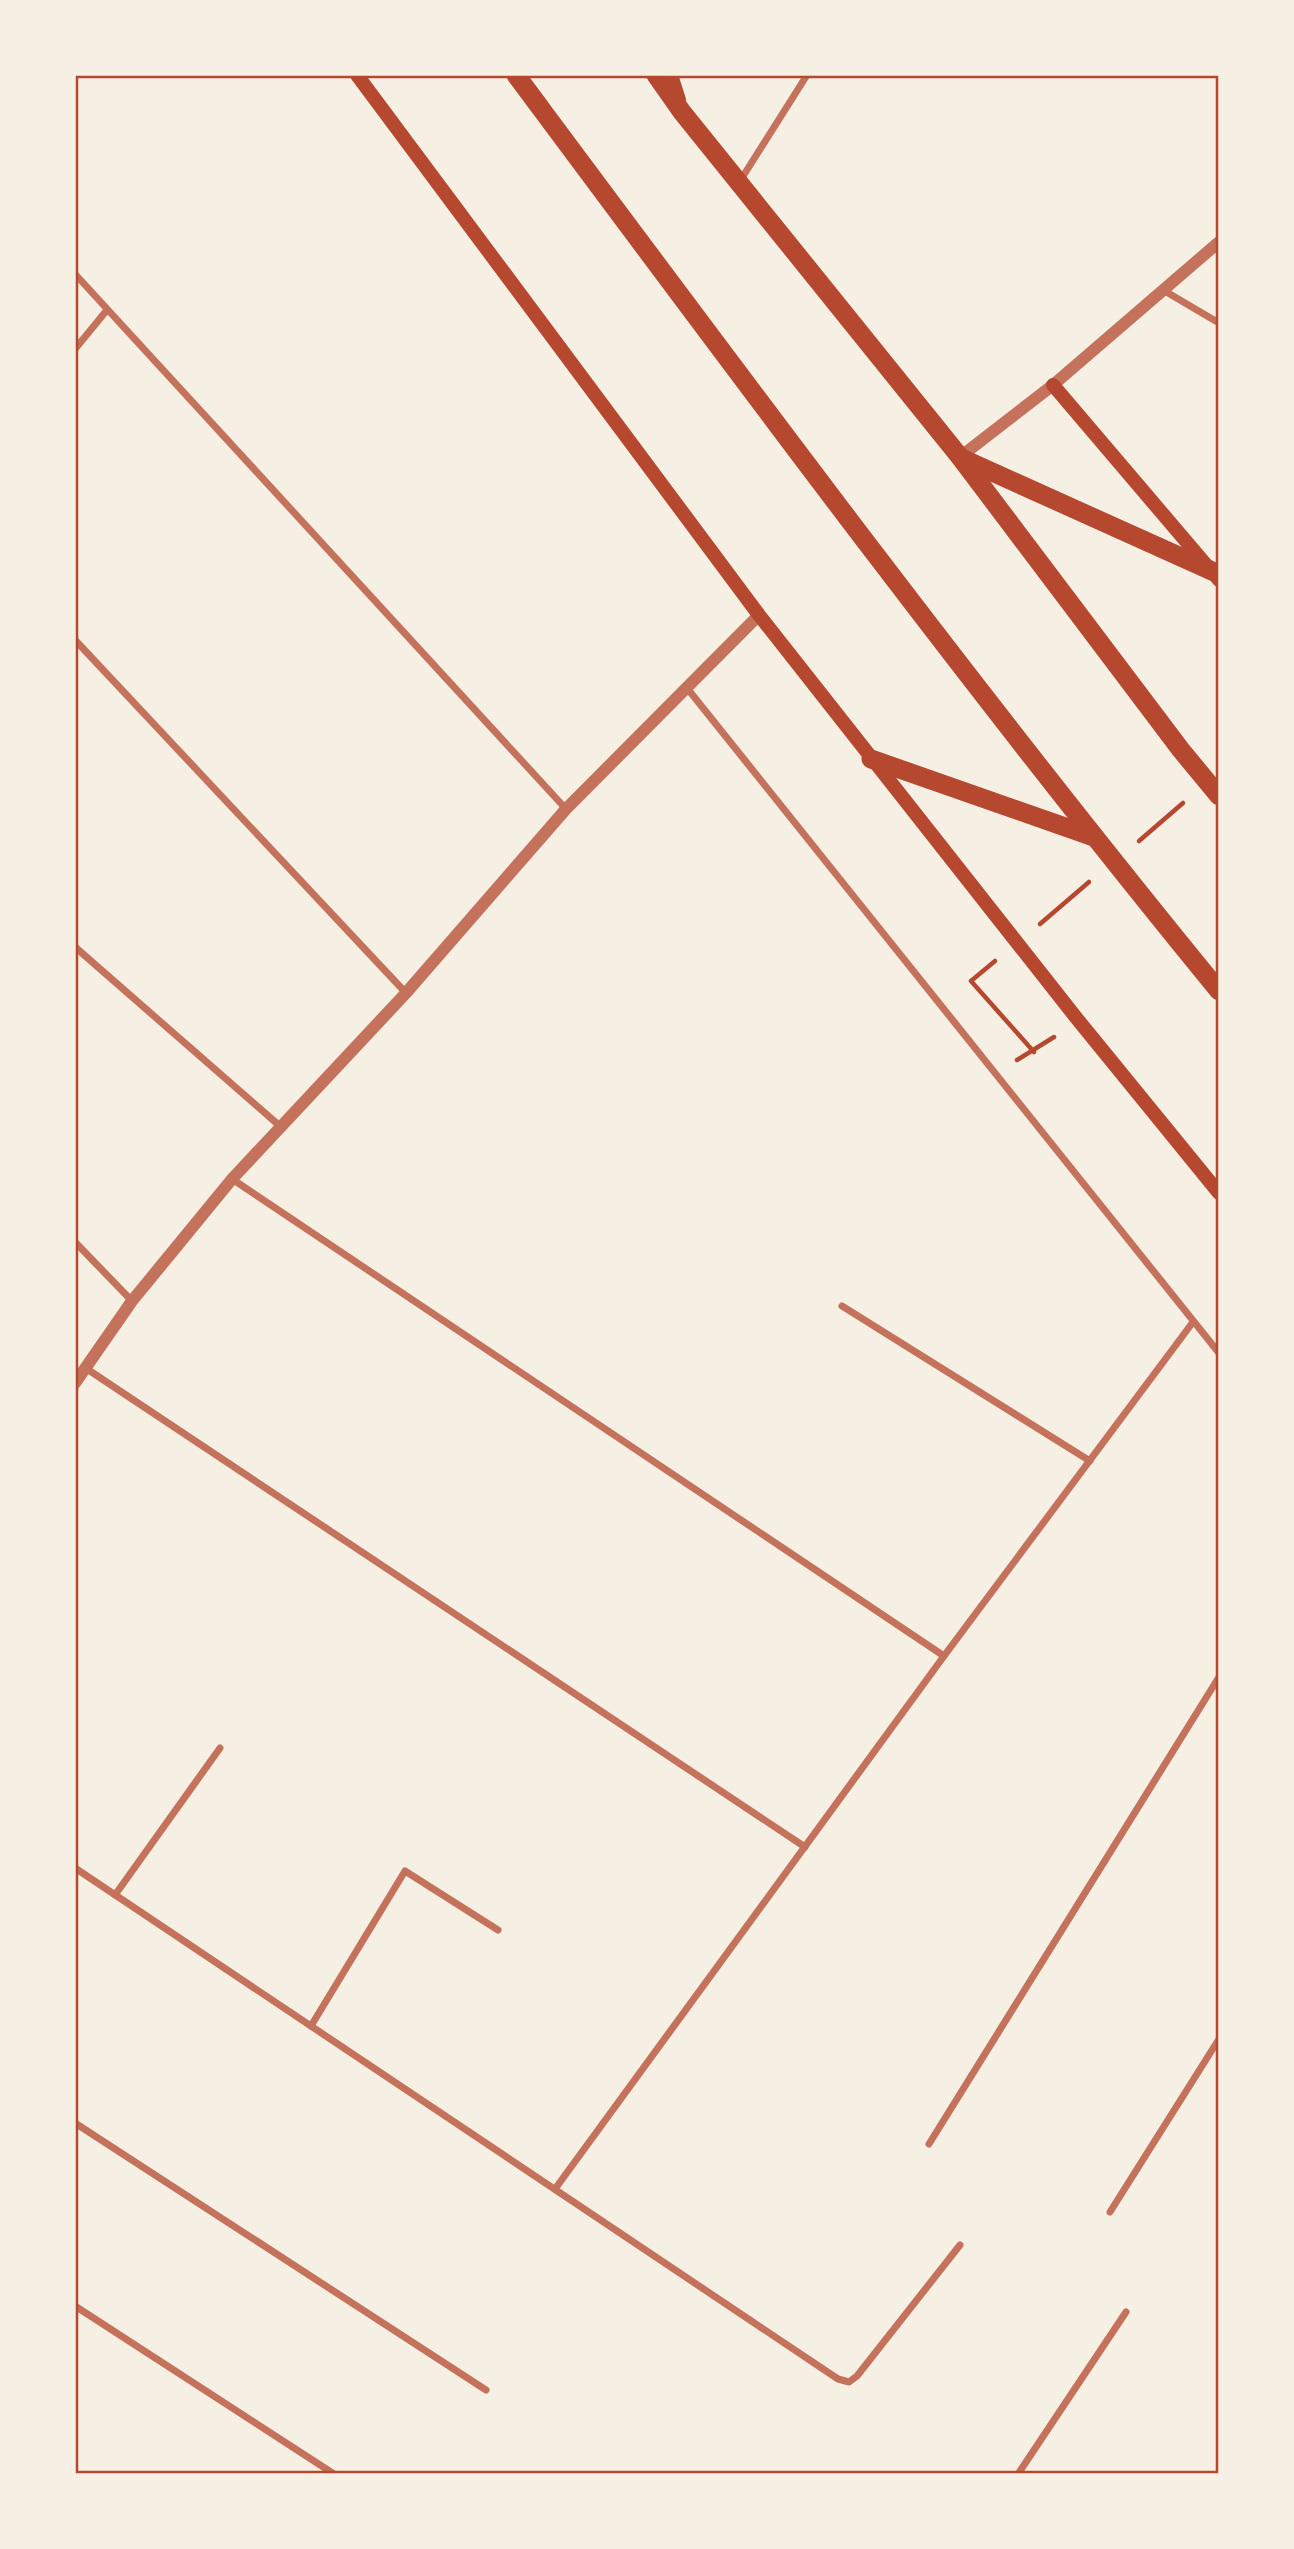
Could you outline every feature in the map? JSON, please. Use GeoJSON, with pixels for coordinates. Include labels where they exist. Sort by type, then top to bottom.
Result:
{"type":"FeatureCollection","features":[{"type":"Feature","properties":{"kind":"highway"},"geometry":{"type":"LineString","coordinates":[[516,75],[863,540],[1092,836],[1219,991]]}},
{"type":"Feature","properties":{"kind":"highway"},"geometry":{"type":"LineString","coordinates":[[656,75],[960,457],[1181,750],[1219,796]]}},
{"type":"Feature","properties":{"kind":"highway"},"geometry":{"type":"LineString","coordinates":[[960,457],[1215,576]]}},
{"type":"Feature","properties":{"kind":"highway"},"geometry":{"type":"LineString","coordinates":[[871,759],[1092,836]]}},
{"type":"Feature","properties":{"kind":"main road"},"geometry":{"type":"LineString","coordinates":[[356,75],[759,615],[1078,1020],[1219,1193]]}},
{"type":"Feature","properties":{"kind":"main road"},"geometry":{"type":"LineString","coordinates":[[671,75],[682,111]]}},
{"type":"Feature","properties":{"kind":"main road"},"geometry":{"type":"LineString","coordinates":[[1053,385],[1215,576]]}},
{"type":"Feature","properties":{"kind":"street"},"geometry":{"type":"LineString","coordinates":[[739,182],[807,75]]}},
{"type":"Feature","properties":{"kind":"street"},"geometry":{"type":"LineString","coordinates":[[960,457],[1053,385],[1219,242]]}},
{"type":"Feature","properties":{"kind":"street"},"geometry":{"type":"LineString","coordinates":[[75,274],[566,809]]}},
{"type":"Feature","properties":{"kind":"street"},"geometry":{"type":"LineString","coordinates":[[1163,290],[1219,323]]}},
{"type":"Feature","properties":{"kind":"street"},"geometry":{"type":"LineString","coordinates":[[75,349],[107,310]]}},
{"type":"Feature","properties":{"kind":"street"},"geometry":{"type":"LineString","coordinates":[[75,1383],[132,1301],[232,1179],[406,993],[566,809],[759,615]]}},
{"type":"Feature","properties":{"kind":"street"},"geometry":{"type":"LineString","coordinates":[[76,641],[406,993]]}},
{"type":"Feature","properties":{"kind":"street"},"geometry":{"type":"LineString","coordinates":[[687,688],[1219,1353]]}},
{"type":"Feature","properties":{"kind":"street"},"geometry":{"type":"LineString","coordinates":[[75,947],[281,1127]]}},
{"type":"Feature","properties":{"kind":"street"},"geometry":{"type":"LineString","coordinates":[[232,1179],[944,1656]]}},
{"type":"Feature","properties":{"kind":"street"},"geometry":{"type":"LineString","coordinates":[[75,1242],[132,1301]]}},
{"type":"Feature","properties":{"kind":"street"},"geometry":{"type":"LineString","coordinates":[[842,1306],[1090,1461]]}},
{"type":"Feature","properties":{"kind":"street"},"geometry":{"type":"LineString","coordinates":[[555,2189],[944,1656],[1193,1322]]}},
{"type":"Feature","properties":{"kind":"street"},"geometry":{"type":"LineString","coordinates":[[87,1369],[805,1847]]}},
{"type":"Feature","properties":{"kind":"street"},"geometry":{"type":"LineString","coordinates":[[929,2144],[1219,1677]]}},
{"type":"Feature","properties":{"kind":"street"},"geometry":{"type":"LineString","coordinates":[[115,1895],[220,1748]]}},
{"type":"Feature","properties":{"kind":"street"},"geometry":{"type":"LineString","coordinates":[[75,1868],[838,2379],[849,2382],[857,2376],[960,2245]]}},
{"type":"Feature","properties":{"kind":"street"},"geometry":{"type":"LineString","coordinates":[[311,2026],[405,1871],[498,1930]]}},
{"type":"Feature","properties":{"kind":"street"},"geometry":{"type":"LineString","coordinates":[[1110,2212],[1219,2039]]}},
{"type":"Feature","properties":{"kind":"street"},"geometry":{"type":"LineString","coordinates":[[75,2123],[486,2390]]}},
{"type":"Feature","properties":{"kind":"street"},"geometry":{"type":"LineString","coordinates":[[75,2306],[334,2474]]}},
{"type":"Feature","properties":{"kind":"street"},"geometry":{"type":"LineString","coordinates":[[1017,2474],[1126,2312]]}},
{"type":"Feature","properties":{"kind":"path"},"geometry":{"type":"LineString","coordinates":[[971,981],[1034,1052]]}}]}
